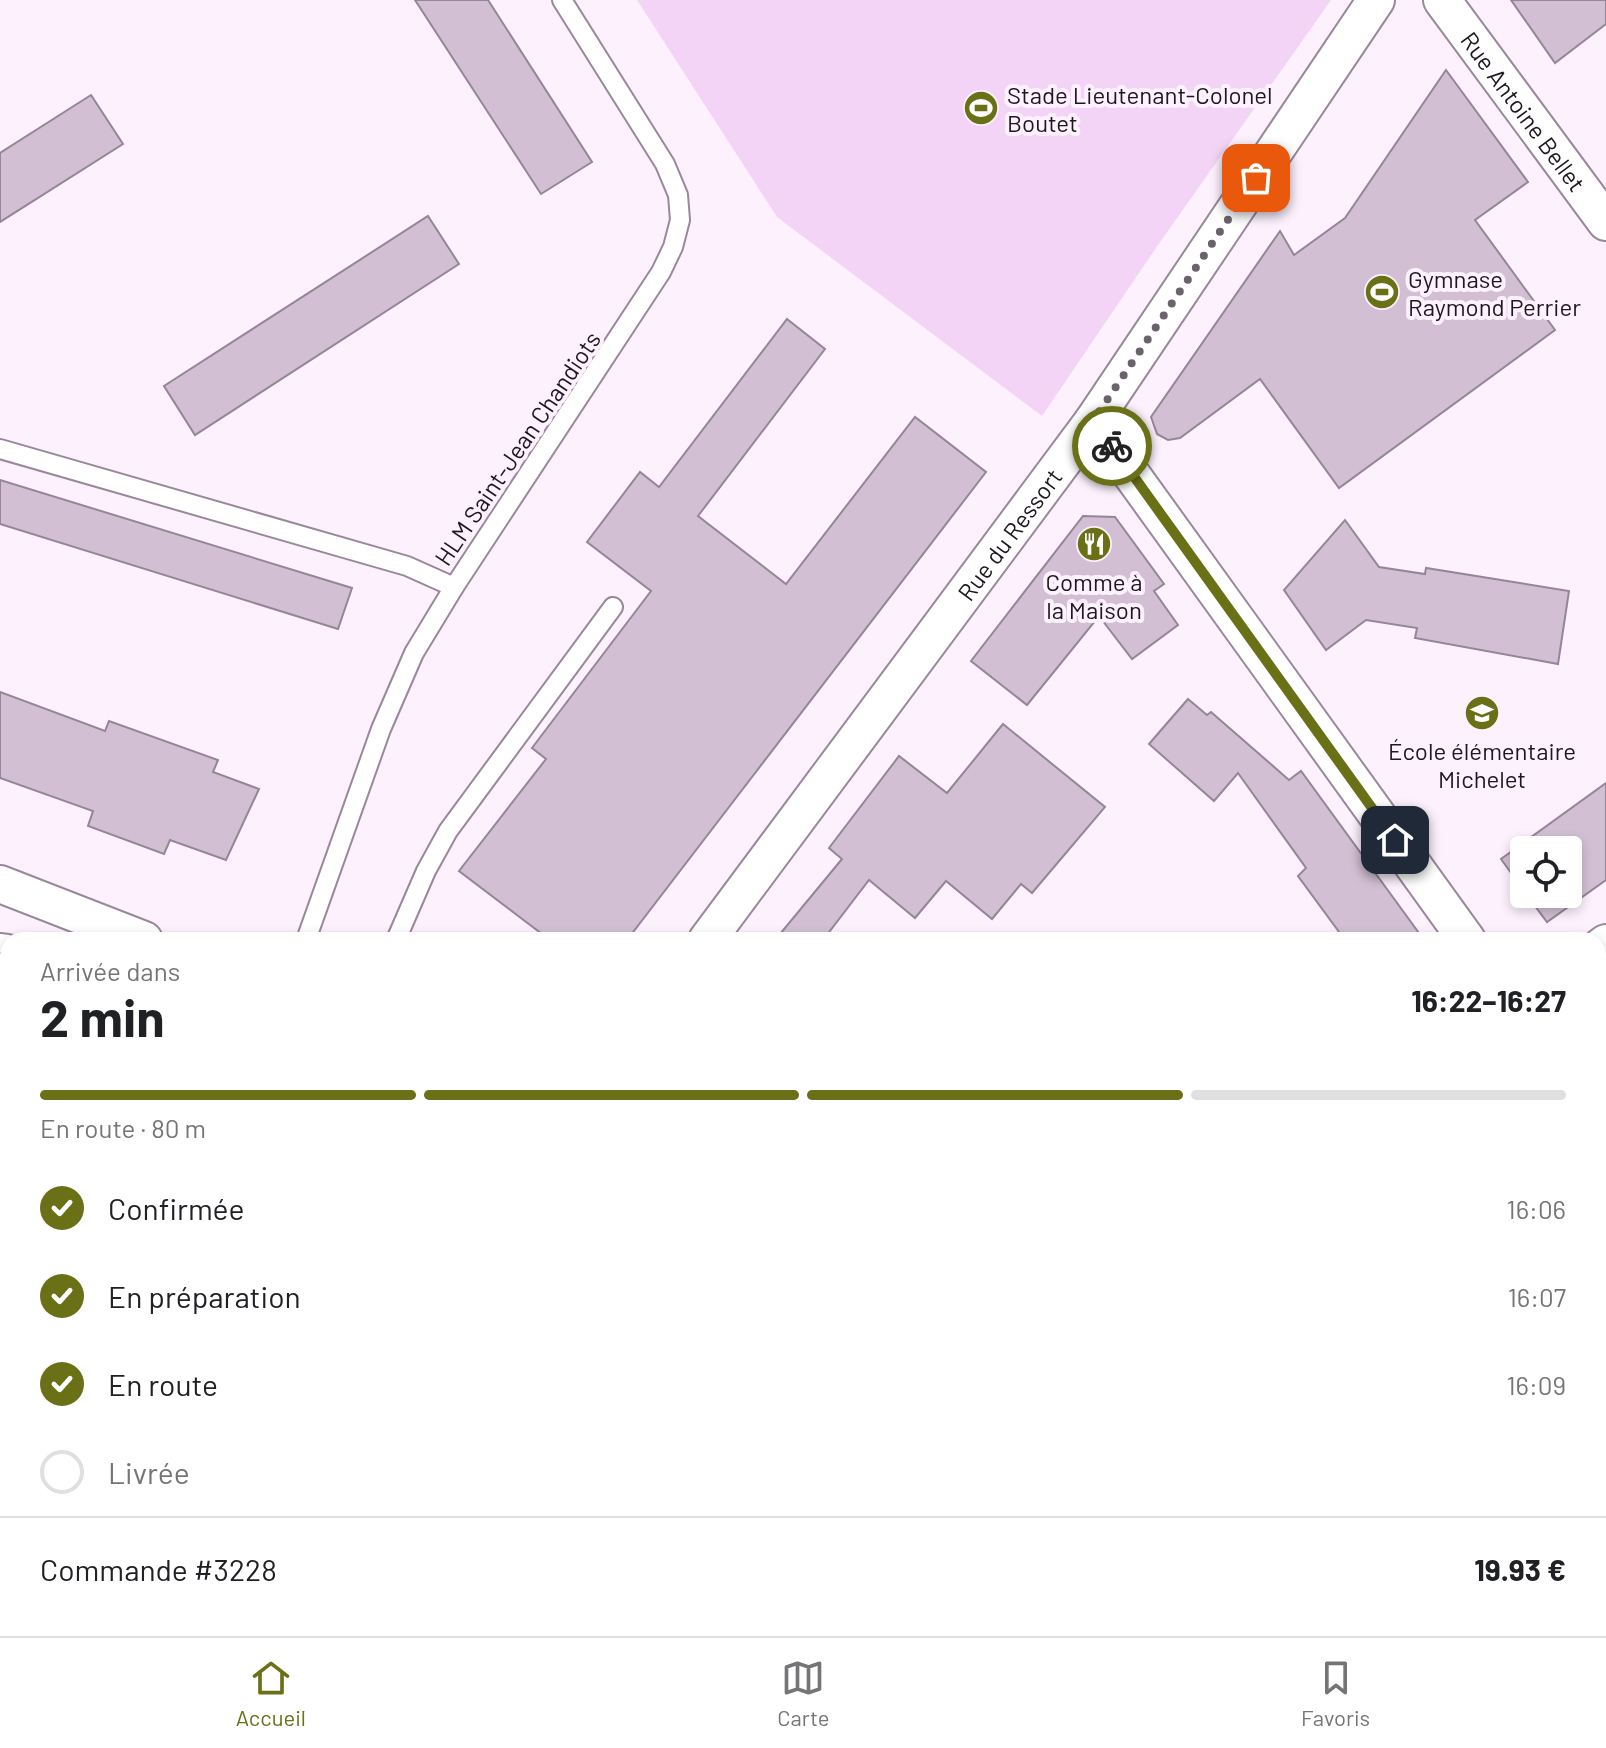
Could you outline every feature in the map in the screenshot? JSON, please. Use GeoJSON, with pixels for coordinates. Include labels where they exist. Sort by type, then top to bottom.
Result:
{"type":"FeatureCollection","features":[{"type":"Feature","properties":{"kind":"street","name":"Rue du Ressort"},"geometry":{"type":"LineString","coordinates":[[713,932],[1093,421],[1376,0]]}},
{"type":"Feature","properties":{"kind":"street","name":"Rue Antoine Bellet"},"geometry":{"type":"LineString","coordinates":[[1442,0],[1606,222]]}},
{"type":"Feature","properties":{"kind":"street"},"geometry":{"type":"LineString","coordinates":[[1093,421],[1461,932]]}},
{"type":"Feature","properties":{"kind":"street"},"geometry":{"type":"LineString","coordinates":[[0,884],[120,932]]}},
{"type":"Feature","properties":{"kind":"lane","name":"HLM Saint-Jean Chandiots"},"geometry":{"type":"LineString","coordinates":[[309,932],[381,729],[414,653],[661,272],[673,247],[680,220],[678,195],[665,164],[562,0]]}},
{"type":"Feature","properties":{"kind":"lane"},"geometry":{"type":"LineString","coordinates":[[0,449],[407,566],[454,587]]}},
{"type":"Feature","properties":{"kind":"lane"},"geometry":{"type":"LineString","coordinates":[[399,932],[426,871],[448,831],[613,607]]}},
{"type":"Feature","properties":{"kind":"shaded area","name":"Stade Lieutenant-Colonel Boutet"},"geometry":{"type":"Polygon","coordinates":[[[637,0],[1331,0],[1042,416],[777,217],[637,0]]]}},
{"type":"Feature","properties":{"kind":"building"},"geometry":{"type":"Polygon","coordinates":[[[415,0],[488,0],[592,162],[541,194],[415,0]]]}},
{"type":"Feature","properties":{"kind":"building"},"geometry":{"type":"Polygon","coordinates":[[[1511,0],[1606,0],[1606,24],[1555,63],[1511,0]]]}},
{"type":"Feature","properties":{"kind":"building","name":"Gymnase Raymond Perrier"},"geometry":{"type":"Polygon","coordinates":[[[1446,70],[1528,182],[1475,220],[1555,330],[1339,488],[1260,379],[1180,438],[1168,440],[1157,434],[1151,417],[1280,231],[1294,255],[1345,218],[1446,70]]]}},
{"type":"Feature","properties":{"kind":"building"},"geometry":{"type":"Polygon","coordinates":[[[91,95],[123,144],[0,222],[0,153],[91,95]]]}},
{"type":"Feature","properties":{"kind":"building"},"geometry":{"type":"Polygon","coordinates":[[[428,216],[459,264],[195,435],[164,386],[428,216]]]}},
{"type":"Feature","properties":{"kind":"building"},"geometry":{"type":"Polygon","coordinates":[[[787,319],[825,349],[698,516],[786,584],[915,417],[986,472],[633,932],[539,932],[459,871],[546,759],[532,748],[651,591],[587,542],[640,472],[659,487],[787,319]]]}},
{"type":"Feature","properties":{"kind":"building"},"geometry":{"type":"Polygon","coordinates":[[[0,480],[352,588],[338,629],[0,524],[0,480]]]}},
{"type":"Feature","properties":{"kind":"building"},"geometry":{"type":"Polygon","coordinates":[[[1083,516],[1115,517],[1164,584],[1154,591],[1178,625],[1132,659],[1099,616],[1027,705],[971,661],[1083,516]]]}},
{"type":"Feature","properties":{"kind":"building"},"geometry":{"type":"Polygon","coordinates":[[[1345,520],[1379,567],[1425,574],[1426,568],[1569,591],[1558,664],[1415,638],[1417,628],[1366,620],[1326,650],[1284,590],[1345,520]]]}},
{"type":"Feature","properties":{"kind":"building"},"geometry":{"type":"Polygon","coordinates":[[[0,692],[105,731],[109,721],[218,760],[213,772],[259,789],[226,860],[170,840],[164,854],[88,826],[93,811],[0,778],[0,692]]]}},
{"type":"Feature","properties":{"kind":"building"},"geometry":{"type":"Polygon","coordinates":[[[1188,699],[1207,715],[1211,712],[1289,780],[1301,771],[1418,932],[1339,932],[1298,876],[1306,868],[1238,773],[1214,801],[1149,744],[1188,699]]]}},
{"type":"Feature","properties":{"kind":"building"},"geometry":{"type":"Polygon","coordinates":[[[1003,724],[1105,807],[1032,893],[1021,884],[992,919],[946,881],[915,918],[869,880],[829,932],[782,932],[842,859],[829,848],[899,756],[947,793],[1003,724]]]}},
{"type":"Feature","properties":{"kind":"building"},"geometry":{"type":"Polygon","coordinates":[[[1606,783],[1606,880],[1582,897],[1582,836],[1533,836],[1606,783]]]}},
{"type":"Feature","properties":{"kind":"building"},"geometry":{"type":"Polygon","coordinates":[[[1510,852],[1510,872],[1501,859],[1510,852]]]}},
{"type":"Feature","properties":{"kind":"building"},"geometry":{"type":"Polygon","coordinates":[[[1536,908],[1567,908],[1547,922],[1536,908]]]}},
{"type":"Feature","properties":{"kind":"way so far"},"geometry":{"type":"LineString","coordinates":[[1112,446],[1093,421],[1256,178]]}},
{"type":"Feature","properties":{"kind":"place","name":"Stade Lieutenant-Colonel Boutet"},"geometry":{"type":"Point","coordinates":[981,108]}},
{"type":"Feature","properties":{"kind":"place","name":"Gymnase Raymond Perrier"},"geometry":{"type":"Point","coordinates":[1382,292]}},
{"type":"Feature","properties":{"kind":"place","name":"Comme à la Maison"},"geometry":{"type":"Point","coordinates":[1094,544]}},
{"type":"Feature","properties":{"kind":"place","name":"École élémentaire Michelet"},"geometry":{"type":"Point","coordinates":[1482,713]}},
{"type":"Feature","properties":{"kind":"route"},"geometry":{"type":"LineString","coordinates":[[1112,446],[1395,840]]}}]}
